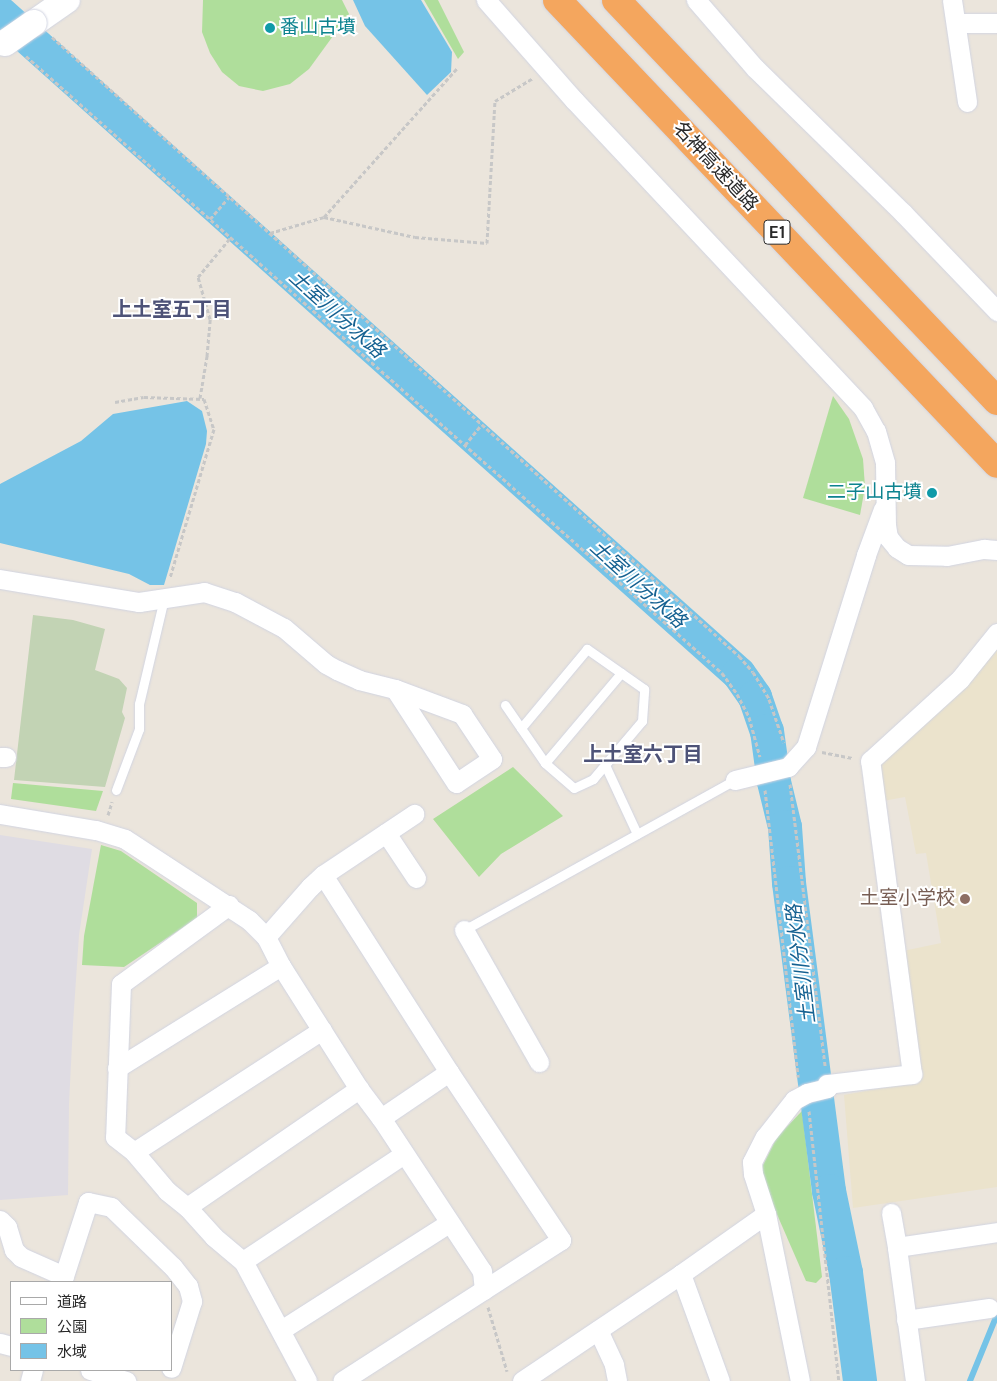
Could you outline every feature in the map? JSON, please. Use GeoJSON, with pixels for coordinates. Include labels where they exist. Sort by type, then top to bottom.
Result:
{"type":"FeatureCollection","features":[{"type":"Feature","properties":{"kind":"highway","name":"名神高速道路"},"geometry":{"type":"LineString","coordinates":[[557,0],[997,464]]}},
{"type":"Feature","properties":{"kind":"highway","name":"E1"},"geometry":{"type":"LineString","coordinates":[[616,0],[997,401]]}},
{"type":"Feature","properties":{"kind":"street"},"geometry":{"type":"LineString","coordinates":[[9,47],[35,22],[67,0]]}},
{"type":"Feature","properties":{"kind":"street"},"geometry":{"type":"LineString","coordinates":[[486,0],[547,69],[863,408],[876,431],[885,463],[885,503],[888,537],[897,548],[908,555],[947,556],[984,549],[997,550]]}},
{"type":"Feature","properties":{"kind":"street"},"geometry":{"type":"LineString","coordinates":[[696,0],[755,68],[903,213],[997,311]]}},
{"type":"Feature","properties":{"kind":"street"},"geometry":{"type":"LineString","coordinates":[[952,0],[957,23],[966,102]]}},
{"type":"Feature","properties":{"kind":"street"},"geometry":{"type":"LineString","coordinates":[[957,23],[997,23]]}},
{"type":"Feature","properties":{"kind":"street"},"geometry":{"type":"LineString","coordinates":[[736,780],[788,767],[806,747],[866,555],[885,503]]}},
{"type":"Feature","properties":{"kind":"street"},"geometry":{"type":"LineString","coordinates":[[0,580],[140,602],[204,592],[235,602],[284,628],[311,648],[326,664],[337,670],[371,684],[395,689],[462,714],[492,759],[456,783],[395,689]]}},
{"type":"Feature","properties":{"kind":"street"},"geometry":{"type":"LineString","coordinates":[[800,1381],[766,1214],[753,1174],[752,1162],[765,1137],[794,1100],[814,1090],[912,1074],[870,761],[960,679],[997,633]]}},
{"type":"Feature","properties":{"kind":"street"},"geometry":{"type":"LineString","coordinates":[[0,814],[96,830],[125,839],[229,905],[249,920],[266,938],[281,966],[359,1089],[381,1118],[482,1271],[484,1290]]}},
{"type":"Feature","properties":{"kind":"street"},"geometry":{"type":"LineString","coordinates":[[266,938],[310,887],[323,875],[414,814]]}},
{"type":"Feature","properties":{"kind":"street"},"geometry":{"type":"LineString","coordinates":[[386,833],[416,878]]}},
{"type":"Feature","properties":{"kind":"street"},"geometry":{"type":"LineString","coordinates":[[323,875],[449,1072],[561,1240],[342,1381]]}},
{"type":"Feature","properties":{"kind":"street"},"geometry":{"type":"LineString","coordinates":[[229,905],[121,984],[115,1137],[134,1152],[167,1191],[187,1207],[214,1237],[243,1261],[307,1381]]}},
{"type":"Feature","properties":{"kind":"street"},"geometry":{"type":"LineString","coordinates":[[464,930],[539,1062]]}},
{"type":"Feature","properties":{"kind":"street"},"geometry":{"type":"LineString","coordinates":[[117,1068],[281,966]]}},
{"type":"Feature","properties":{"kind":"street"},"geometry":{"type":"LineString","coordinates":[[134,1152],[322,1030]]}},
{"type":"Feature","properties":{"kind":"street"},"geometry":{"type":"LineString","coordinates":[[381,1118],[449,1072]]}},
{"type":"Feature","properties":{"kind":"street"},"geometry":{"type":"LineString","coordinates":[[187,1207],[359,1089]]}},
{"type":"Feature","properties":{"kind":"street"},"geometry":{"type":"LineString","coordinates":[[243,1261],[404,1154]]}},
{"type":"Feature","properties":{"kind":"street"},"geometry":{"type":"LineString","coordinates":[[0,1220],[7,1227],[14,1250],[21,1257],[63,1279],[88,1202],[111,1207],[173,1266],[188,1286],[192,1301],[172,1366]]}},
{"type":"Feature","properties":{"kind":"street"},"geometry":{"type":"LineString","coordinates":[[891,1213],[915,1381]]}},
{"type":"Feature","properties":{"kind":"street"},"geometry":{"type":"LineString","coordinates":[[515,1376],[598,1330],[766,1214]]}},
{"type":"Feature","properties":{"kind":"street"},"geometry":{"type":"LineString","coordinates":[[281,1330],[449,1222]]}},
{"type":"Feature","properties":{"kind":"street"},"geometry":{"type":"LineString","coordinates":[[896,1247],[997,1232]]}},
{"type":"Feature","properties":{"kind":"street"},"geometry":{"type":"LineString","coordinates":[[681,1274],[720,1381]]}},
{"type":"Feature","properties":{"kind":"street"},"geometry":{"type":"LineString","coordinates":[[906,1320],[990,1308]]}},
{"type":"Feature","properties":{"kind":"street"},"geometry":{"type":"LineString","coordinates":[[598,1330],[614,1365],[617,1381]]}},
{"type":"Feature","properties":{"kind":"street"},"geometry":{"type":"LineString","coordinates":[[93,1371],[126,1381]]}},
{"type":"Feature","properties":{"kind":"lane"},"geometry":{"type":"LineString","coordinates":[[116,790],[139,729],[139,704],[164,598]]}},
{"type":"Feature","properties":{"kind":"lane"},"geometry":{"type":"LineString","coordinates":[[505,705],[545,763],[574,788],[593,779],[642,721],[644,689],[587,649],[521,728]]}},
{"type":"Feature","properties":{"kind":"lane"},"geometry":{"type":"LineString","coordinates":[[545,763],[621,673]]}},
{"type":"Feature","properties":{"kind":"lane"},"geometry":{"type":"LineString","coordinates":[[605,765],[637,834]]}},
{"type":"Feature","properties":{"kind":"lane"},"geometry":{"type":"LineString","coordinates":[[464,930],[736,780]]}},
{"type":"Feature","properties":{"kind":"path"},"geometry":{"type":"LineString","coordinates":[[35,22],[613,544],[740,656],[753,672],[775,714],[788,767],[839,1381]]}},
{"type":"Feature","properties":{"kind":"path"},"geometry":{"type":"LineString","coordinates":[[9,47],[231,237],[599,562],[722,673],[730,683],[744,705],[754,729],[763,774],[814,1090]]}},
{"type":"Feature","properties":{"kind":"path"},"geometry":{"type":"LineString","coordinates":[[324,217],[457,68]]}},
{"type":"Feature","properties":{"kind":"path"},"geometry":{"type":"LineString","coordinates":[[269,233],[324,217],[415,237],[487,243],[495,101],[547,69]]}},
{"type":"Feature","properties":{"kind":"path"},"geometry":{"type":"LineString","coordinates":[[210,219],[230,197]]}},
{"type":"Feature","properties":{"kind":"path"},"geometry":{"type":"LineString","coordinates":[[200,398],[208,356],[210,319],[198,277],[231,237]]}},
{"type":"Feature","properties":{"kind":"path"},"geometry":{"type":"LineString","coordinates":[[115,402],[144,397],[204,399],[214,429],[164,598]]}},
{"type":"Feature","properties":{"kind":"path"},"geometry":{"type":"LineString","coordinates":[[465,445],[481,425]]}},
{"type":"Feature","properties":{"kind":"path"},"geometry":{"type":"LineString","coordinates":[[599,562],[613,544]]}},
{"type":"Feature","properties":{"kind":"path"},"geometry":{"type":"LineString","coordinates":[[484,1290],[515,1376]]}},
{"type":"Feature","properties":{"kind":"shaded area","name":"土室小学校"},"geometry":{"type":"Polygon","coordinates":[[[997,650],[997,1187],[853,1208],[844,1095],[920,1081],[903,951],[941,943],[926,853],[916,854],[905,797],[883,801],[878,767],[997,650]]]}},
{"type":"Feature","properties":{"kind":"shaded area"},"geometry":{"type":"Polygon","coordinates":[[[0,835],[92,849],[79,935],[69,1104],[68,1195],[0,1200],[0,835]]]}},
{"type":"Feature","properties":{"kind":"green space"},"geometry":{"type":"Polygon","coordinates":[[[203,0],[342,0],[349,14],[309,69],[290,84],[263,91],[239,86],[222,72],[210,53],[202,32],[203,0]]]}},
{"type":"Feature","properties":{"kind":"green space"},"geometry":{"type":"Polygon","coordinates":[[[424,0],[438,0],[464,52],[458,59],[424,0]]]}},
{"type":"Feature","properties":{"kind":"green space"},"geometry":{"type":"Polygon","coordinates":[[[833,396],[849,419],[863,459],[865,487],[860,515],[803,498],[833,396]]]}},
{"type":"Feature","properties":{"kind":"green space"},"geometry":{"type":"Polygon","coordinates":[[[33,615],[73,620],[105,629],[95,670],[119,679],[127,688],[122,712],[125,718],[105,787],[14,780],[33,615]]]}},
{"type":"Feature","properties":{"kind":"green space"},"geometry":{"type":"Polygon","coordinates":[[[513,767],[563,816],[501,854],[479,877],[433,819],[513,767]]]}},
{"type":"Feature","properties":{"kind":"green space"},"geometry":{"type":"Polygon","coordinates":[[[13,783],[103,791],[96,811],[11,799],[13,783]]]}},
{"type":"Feature","properties":{"kind":"green space"},"geometry":{"type":"Polygon","coordinates":[[[101,845],[121,851],[197,903],[197,918],[124,967],[82,965],[84,936],[101,845]]]}},
{"type":"Feature","properties":{"kind":"green space"},"geometry":{"type":"Polygon","coordinates":[[[802,1111],[822,1277],[816,1283],[806,1281],[769,1196],[761,1169],[777,1137],[802,1111]]]}},
{"type":"Feature","properties":{"kind":"water"},"geometry":{"type":"Polygon","coordinates":[[[353,0],[421,0],[452,52],[451,72],[427,95],[365,26],[353,0]]]}},
{"type":"Feature","properties":{"kind":"water"},"geometry":{"type":"Polygon","coordinates":[[[187,401],[202,411],[207,431],[206,444],[164,585],[150,585],[129,574],[0,543],[0,484],[81,441],[113,414],[187,401]]]}},
{"type":"Feature","properties":{"kind":"waterway","name":"土室川分水路"},"geometry":{"type":"LineString","coordinates":[[0,13],[739,674],[755,697],[767,731],[774,782],[785,827],[789,883],[829,1191],[846,1273],[860,1381]]}},
{"type":"Feature","properties":{"kind":"waterway"},"geometry":{"type":"LineString","coordinates":[[970,1381],[997,1315]]}},
{"type":"Feature","properties":{"kind":"place","name":"番山古墳"},"geometry":{"type":"Point","coordinates":[270,28]}},
{"type":"Feature","properties":{"kind":"place","name":"二子山古墳"},"geometry":{"type":"Point","coordinates":[932,493]}},
{"type":"Feature","properties":{"kind":"place","name":"土室小学校"},"geometry":{"type":"Point","coordinates":[965,899]}},
{"type":"Feature","properties":{"kind":"district","name":"上土室五丁目"},"geometry":{"type":"Point","coordinates":[172,309]}},
{"type":"Feature","properties":{"kind":"district","name":"上土室六丁目"},"geometry":{"type":"Point","coordinates":[643,754]}}]}
